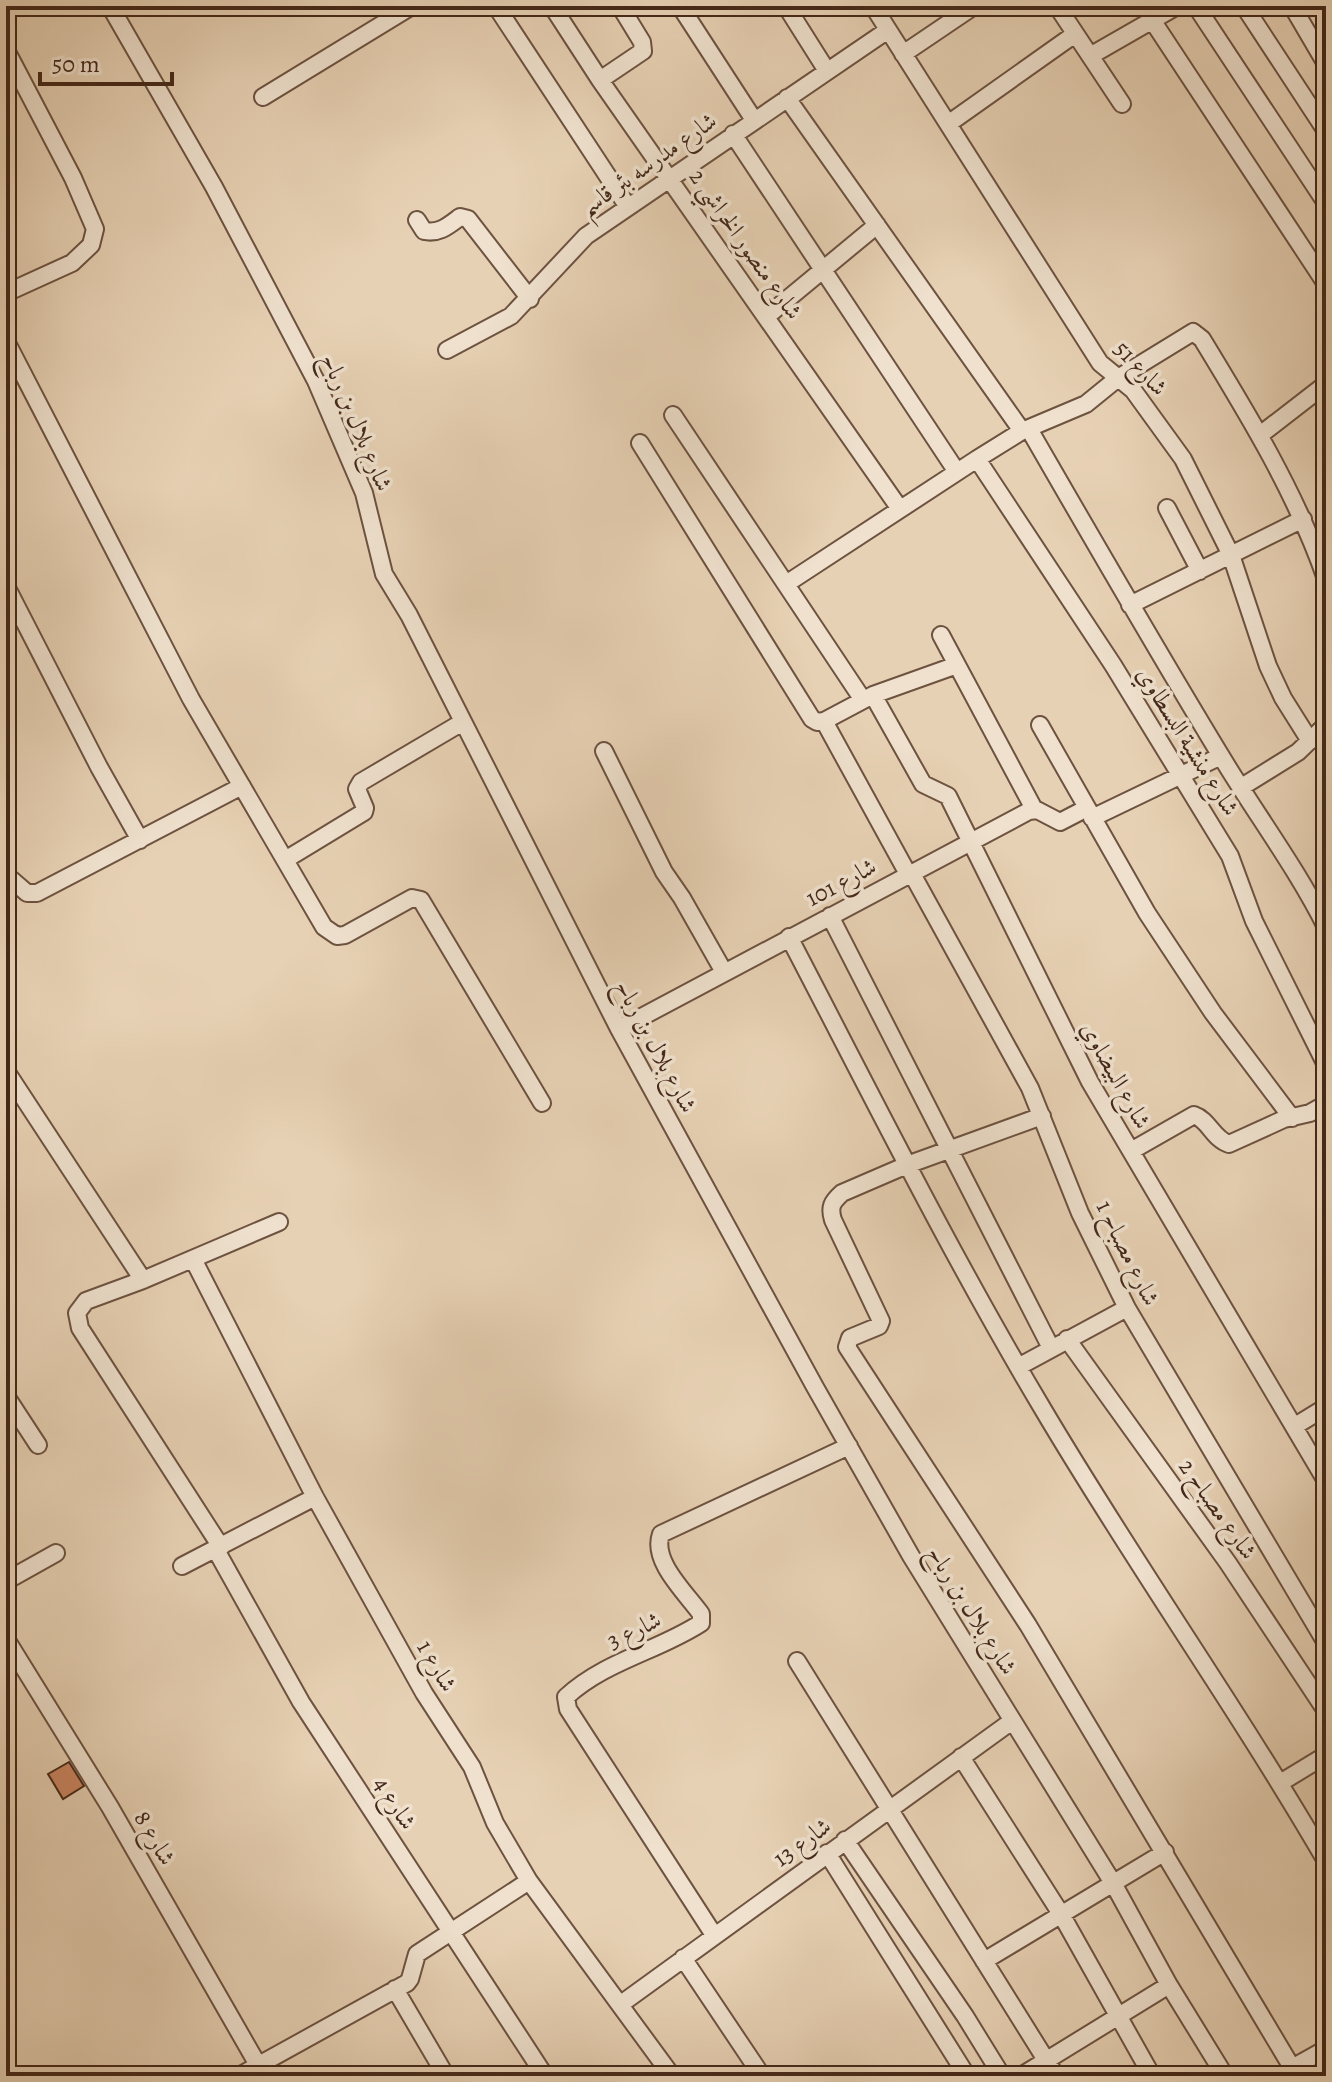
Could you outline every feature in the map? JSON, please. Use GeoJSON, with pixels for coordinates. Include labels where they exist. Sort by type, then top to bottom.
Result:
{"type":"FeatureCollection","features":[{"type":"Feature","properties":{"kind":"street"},"geometry":{"type":"LineString","coordinates":[[6,10],[15,6]]}},
{"type":"Feature","properties":{"kind":"street","name":"شارع بلال بن رباح"},"geometry":{"type":"LineString","coordinates":[[110,6],[214,187],[316,381],[364,493],[384,574],[409,615],[461,723],[619,1029],[911,1556],[1113,1883],[1169,1985],[1225,2076]]}},
{"type":"Feature","properties":{"kind":"street"},"geometry":{"type":"LineString","coordinates":[[263,97],[412,6]]}},
{"type":"Feature","properties":{"kind":"street"},"geometry":{"type":"LineString","coordinates":[[496,6],[628,207]]}},
{"type":"Feature","properties":{"kind":"street","name":"شارع منصور الخراشي 2"},"geometry":{"type":"LineString","coordinates":[[552,6],[600,80],[900,509]]}},
{"type":"Feature","properties":{"kind":"street"},"geometry":{"type":"LineString","coordinates":[[600,80],[643,51],[642,42],[620,6]]}},
{"type":"Feature","properties":{"kind":"street"},"geometry":{"type":"LineString","coordinates":[[680,6],[754,120]]}},
{"type":"Feature","properties":{"kind":"street"},"geometry":{"type":"LineString","coordinates":[[786,6],[827,71]]}},
{"type":"Feature","properties":{"kind":"street","name":"شارع 51"},"geometry":{"type":"LineString","coordinates":[[873,6],[1100,363],[1133,390],[1183,459],[1231,555],[1268,666],[1283,698],[1310,741]]}},
{"type":"Feature","properties":{"kind":"street"},"geometry":{"type":"LineString","coordinates":[[903,54],[974,6]]}},
{"type":"Feature","properties":{"kind":"street"},"geometry":{"type":"LineString","coordinates":[[1057,6],[1122,104]]}},
{"type":"Feature","properties":{"kind":"street"},"geometry":{"type":"LineString","coordinates":[[1090,56],[1177,6]]}},
{"type":"Feature","properties":{"kind":"street"},"geometry":{"type":"LineString","coordinates":[[1196,6],[1326,203]]}},
{"type":"Feature","properties":{"kind":"street"},"geometry":{"type":"LineString","coordinates":[[1244,6],[1326,131]]}},
{"type":"Feature","properties":{"kind":"street"},"geometry":{"type":"LineString","coordinates":[[1292,6],[1325,62]]}},
{"type":"Feature","properties":{"kind":"street"},"geometry":{"type":"LineString","coordinates":[[1152,20],[1326,284]]}},
{"type":"Feature","properties":{"kind":"street","name":"شارع مدرسه بئر قاسم"},"geometry":{"type":"LineString","coordinates":[[447,350],[498,326],[530,299],[586,236],[888,30]]}},
{"type":"Feature","properties":{"kind":"street"},"geometry":{"type":"LineString","coordinates":[[948,124],[1075,34]]}},
{"type":"Feature","properties":{"kind":"street"},"geometry":{"type":"LineString","coordinates":[[6,50],[73,178],[95,229],[91,245],[72,263],[6,293]]}},
{"type":"Feature","properties":{"kind":"street"},"geometry":{"type":"LineString","coordinates":[[787,98],[1026,430],[1326,927]]}},
{"type":"Feature","properties":{"kind":"street"},"geometry":{"type":"LineString","coordinates":[[733,134],[957,472]]}},
{"type":"Feature","properties":{"kind":"street"},"geometry":{"type":"LineString","coordinates":[[417,220],[424,231],[432,233],[460,217],[468,219],[530,299]]}},
{"type":"Feature","properties":{"kind":"street"},"geometry":{"type":"LineString","coordinates":[[767,316],[877,225]]}},
{"type":"Feature","properties":{"kind":"street"},"geometry":{"type":"LineString","coordinates":[[786,584],[977,459],[1026,430],[1078,409],[1118,378],[1185,335],[1196,332],[1260,435],[1303,519],[1320,545],[1326,579]]}},
{"type":"Feature","properties":{"kind":"street"},"geometry":{"type":"LineString","coordinates":[[6,341],[191,699],[324,927],[337,936],[355,931],[412,898],[421,900],[542,1103]]}},
{"type":"Feature","properties":{"kind":"street"},"geometry":{"type":"LineString","coordinates":[[1260,435],[1326,384]]}},
{"type":"Feature","properties":{"kind":"street","name":"شارع البيضاوي"},"geometry":{"type":"LineString","coordinates":[[673,415],[786,584],[868,697],[923,784],[946,794],[1090,1082],[1326,1481]]}},
{"type":"Feature","properties":{"kind":"street","name":"شارع مصباح 1"},"geometry":{"type":"LineString","coordinates":[[640,443],[812,719],[824,721],[1013,1055],[1042,1116],[1080,1213],[1127,1308],[1326,1643]]}},
{"type":"Feature","properties":{"kind":"street","name":"شارع منشية البسطاوي"},"geometry":{"type":"LineString","coordinates":[[977,459],[1113,665],[1230,856],[1254,921],[1324,1056]]}},
{"type":"Feature","properties":{"kind":"street"},"geometry":{"type":"LineString","coordinates":[[1167,508],[1200,571]]}},
{"type":"Feature","properties":{"kind":"street"},"geometry":{"type":"LineString","coordinates":[[1130,605],[1303,519]]}},
{"type":"Feature","properties":{"kind":"street"},"geometry":{"type":"LineString","coordinates":[[6,586],[140,840]]}},
{"type":"Feature","properties":{"kind":"street"},"geometry":{"type":"LineString","coordinates":[[941,635],[1034,809],[1060,822],[1089,813],[1221,756]]}},
{"type":"Feature","properties":{"kind":"street"},"geometry":{"type":"LineString","coordinates":[[824,721],[868,697],[957,665]]}},
{"type":"Feature","properties":{"kind":"street"},"geometry":{"type":"LineString","coordinates":[[285,860],[364,812],[365,805],[357,789],[361,782],[461,723]]}},
{"type":"Feature","properties":{"kind":"street"},"geometry":{"type":"LineString","coordinates":[[1040,725],[1147,913],[1292,1118]]}},
{"type":"Feature","properties":{"kind":"street"},"geometry":{"type":"LineString","coordinates":[[1240,788],[1298,752],[1326,725]]}},
{"type":"Feature","properties":{"kind":"street"},"geometry":{"type":"LineString","coordinates":[[604,751],[664,872],[724,972]]}},
{"type":"Feature","properties":{"kind":"street"},"geometry":{"type":"LineString","coordinates":[[6,878],[27,893],[37,893],[242,786]]}},
{"type":"Feature","properties":{"kind":"street","name":"شارع 101"},"geometry":{"type":"LineString","coordinates":[[619,1029],[970,840],[1034,809]]}},
{"type":"Feature","properties":{"kind":"street"},"geometry":{"type":"LineString","coordinates":[[830,916],[1051,1348]]}},
{"type":"Feature","properties":{"kind":"street"},"geometry":{"type":"LineString","coordinates":[[789,937],[907,1165],[1018,1367],[1326,1861]]}},
{"type":"Feature","properties":{"kind":"street"},"geometry":{"type":"LineString","coordinates":[[6,1071],[143,1280],[279,1222]]}},
{"type":"Feature","properties":{"kind":"street"},"geometry":{"type":"LineString","coordinates":[[1131,1151],[1194,1115],[1229,1144],[1326,1104]]}},
{"type":"Feature","properties":{"kind":"street"},"geometry":{"type":"LineString","coordinates":[[1042,1116],[907,1165],[842,1193],[833,1200],[830,1209],[881,1321],[876,1327],[850,1338],[847,1347],[1028,1625],[1294,2072],[1326,2049]]}},
{"type":"Feature","properties":{"kind":"street","name":"شارع 1"},"geometry":{"type":"LineString","coordinates":[[193,1259],[315,1497],[424,1693],[472,1767],[495,1823],[529,1881],[672,2076]]}},
{"type":"Feature","properties":{"kind":"street","name":"شارع 4"},"geometry":{"type":"LineString","coordinates":[[143,1280],[86,1301],[77,1313],[80,1328],[218,1548],[301,1702],[545,2076]]}},
{"type":"Feature","properties":{"kind":"street"},"geometry":{"type":"LineString","coordinates":[[1018,1367],[1127,1308]]}},
{"type":"Feature","properties":{"kind":"street","name":"شارع مصباح 2"},"geometry":{"type":"LineString","coordinates":[[1067,1339],[1228,1563],[1326,1711]]}},
{"type":"Feature","properties":{"kind":"street"},"geometry":{"type":"LineString","coordinates":[[6,1396],[38,1445]]}},
{"type":"Feature","properties":{"kind":"street"},"geometry":{"type":"LineString","coordinates":[[1295,1426],[1326,1407]]}},
{"type":"Feature","properties":{"kind":"street","name":"شارع 3"},"geometry":{"type":"LineString","coordinates":[[714,1935],[568,1709],[566,1697],[577,1687],[622,1661],[701,1623],[701,1614],[663,1562],[658,1543],[661,1534],[849,1446]]}},
{"type":"Feature","properties":{"kind":"street"},"geometry":{"type":"LineString","coordinates":[[182,1566],[315,1497]]}},
{"type":"Feature","properties":{"kind":"street"},"geometry":{"type":"LineString","coordinates":[[8,1576],[56,1553]]}},
{"type":"Feature","properties":{"kind":"street","name":"شارع 8"},"geometry":{"type":"LineString","coordinates":[[6,1639],[80,1757],[247,2072]]}},
{"type":"Feature","properties":{"kind":"street"},"geometry":{"type":"LineString","coordinates":[[797,1661],[1056,2076]]}},
{"type":"Feature","properties":{"kind":"street","name":"شارع 13"},"geometry":{"type":"LineString","coordinates":[[621,2004],[1012,1721]]}},
{"type":"Feature","properties":{"kind":"street"},"geometry":{"type":"LineString","coordinates":[[1280,1783],[1326,1755]]}},
{"type":"Feature","properties":{"kind":"street"},"geometry":{"type":"LineString","coordinates":[[961,1757],[1061,1914],[1152,2076]]}},
{"type":"Feature","properties":{"kind":"street"},"geometry":{"type":"LineString","coordinates":[[845,1840],[965,2016],[1002,2076]]}},
{"type":"Feature","properties":{"kind":"street"},"geometry":{"type":"LineString","coordinates":[[984,1961],[1165,1852]]}},
{"type":"Feature","properties":{"kind":"street"},"geometry":{"type":"LineString","coordinates":[[827,1853],[967,2076]]}},
{"type":"Feature","properties":{"kind":"street"},"geometry":{"type":"LineString","coordinates":[[247,2072],[410,1979],[417,1954],[529,1881]]}},
{"type":"Feature","properties":{"kind":"street"},"geometry":{"type":"LineString","coordinates":[[683,1958],[762,2076]]}},
{"type":"Feature","properties":{"kind":"street"},"geometry":{"type":"LineString","coordinates":[[1021,2076],[1169,1985]]}},
{"type":"Feature","properties":{"kind":"street"},"geometry":{"type":"LineString","coordinates":[[395,1989],[446,2076]]}},
{"type":"Feature","properties":{"kind":"street"},"geometry":{"type":"LineString","coordinates":[[6,2070],[10,2076]]}},
{"type":"Feature","properties":{"kind":"building"},"geometry":{"type":"Polygon","coordinates":[[[69,1762],[84,1786],[63,1799],[48,1774],[69,1762]]]}}]}
